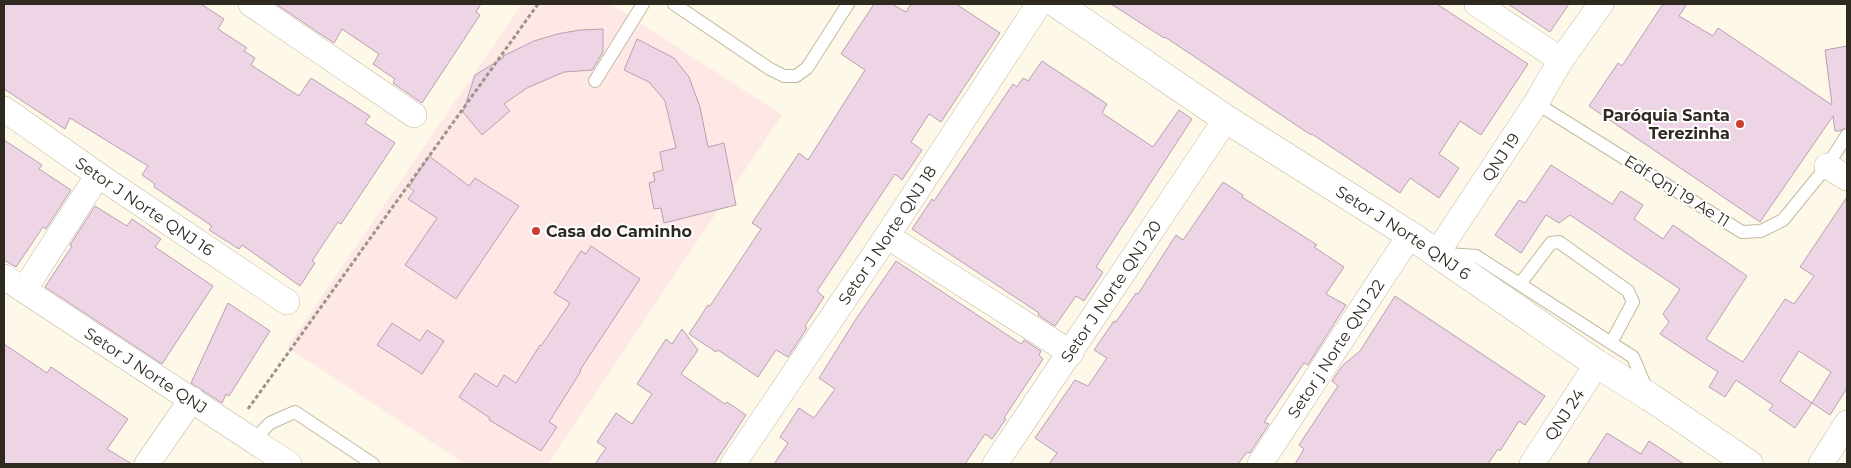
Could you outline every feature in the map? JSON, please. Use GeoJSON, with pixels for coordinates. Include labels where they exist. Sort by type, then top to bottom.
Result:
{"type":"FeatureCollection","features":[{"type":"Feature","properties":{"kind":"main road","name":"Setor J Norte QNJ 6"},"geometry":{"type":"LineString","coordinates":[[1057,4],[1226,119],[1437,253],[1604,354],[1650,397],[1749,464]]}},
{"type":"Feature","properties":{"kind":"street"},"geometry":{"type":"LineString","coordinates":[[252,4],[414,115]]}},
{"type":"Feature","properties":{"kind":"street","name":"Setor J Norte QNJ 18"},"geometry":{"type":"LineString","coordinates":[[733,464],[887,236],[1039,4]]}},
{"type":"Feature","properties":{"kind":"street"},"geometry":{"type":"LineString","coordinates":[[1477,4],[1562,60]]}},
{"type":"Feature","properties":{"kind":"street","name":"QNJ 19"},"geometry":{"type":"LineString","coordinates":[[1437,253],[1536,103],[1562,60],[1601,4]]}},
{"type":"Feature","properties":{"kind":"street","name":"Setor J Norte QNJ 16"},"geometry":{"type":"LineString","coordinates":[[4,109],[98,175],[287,302]]}},
{"type":"Feature","properties":{"kind":"street","name":"Setor J Norte QNJ 20"},"geometry":{"type":"LineString","coordinates":[[995,464],[1226,119]]}},
{"type":"Feature","properties":{"kind":"street"},"geometry":{"type":"LineString","coordinates":[[14,283],[98,175]]}},
{"type":"Feature","properties":{"kind":"street","name":"Setor j Norte QNJ 22"},"geometry":{"type":"LineString","coordinates":[[1260,464],[1410,235]]}},
{"type":"Feature","properties":{"kind":"street"},"geometry":{"type":"LineString","coordinates":[[887,236],[1071,353]]}},
{"type":"Feature","properties":{"kind":"street","name":"Setor J Norte QNJ"},"geometry":{"type":"LineString","coordinates":[[14,283],[289,464]]}},
{"type":"Feature","properties":{"kind":"street","name":"QNJ 24"},"geometry":{"type":"LineString","coordinates":[[1532,464],[1604,354]]}},
{"type":"Feature","properties":{"kind":"street"},"geometry":{"type":"LineString","coordinates":[[147,464],[192,399]]}},
{"type":"Feature","properties":{"kind":"street"},"geometry":{"type":"LineString","coordinates":[[1821,464],[1847,423]]}},
{"type":"Feature","properties":{"kind":"lane"},"geometry":{"type":"LineString","coordinates":[[595,81],[643,4]]}},
{"type":"Feature","properties":{"kind":"lane"},"geometry":{"type":"LineString","coordinates":[[674,4],[770,69],[784,76],[796,76],[807,68],[848,4]]}},
{"type":"Feature","properties":{"kind":"lane","name":"Edf Qnj 19 Ae 11"},"geometry":{"type":"LineString","coordinates":[[1536,103],[1742,232],[1761,230],[1783,220],[1837,172],[1847,135]]}},
{"type":"Feature","properties":{"kind":"lane"},"geometry":{"type":"LineString","coordinates":[[1437,253],[1476,256],[1520,284],[1604,354],[1633,302],[1628,291],[1559,242],[1551,243],[1520,284]]}},
{"type":"Feature","properties":{"kind":"lane"},"geometry":{"type":"LineString","coordinates":[[244,434],[294,412],[373,464]]}},
{"type":"Feature","properties":{"kind":"path"},"geometry":{"type":"LineString","coordinates":[[244,434],[538,4]]}},
{"type":"Feature","properties":{"kind":"shaded area","name":"Casa do Caminho"},"geometry":{"type":"Polygon","coordinates":[[[522,4],[611,4],[782,115],[548,464],[465,464],[287,347],[522,4]]]}},
{"type":"Feature","properties":{"kind":"building"},"geometry":{"type":"Polygon","coordinates":[[[4,4],[201,4],[224,19],[218,29],[247,48],[244,51],[255,58],[251,65],[299,96],[311,78],[370,116],[365,123],[395,143],[341,224],[338,222],[312,261],[315,263],[300,286],[242,245],[239,249],[209,230],[212,226],[154,187],[155,184],[142,175],[148,166],[70,118],[65,129],[4,89],[4,4]]]}},
{"type":"Feature","properties":{"kind":"building"},"geometry":{"type":"Polygon","coordinates":[[[276,4],[481,4],[476,12],[480,15],[422,103],[393,83],[395,79],[373,64],[379,54],[342,29],[334,43],[276,4]]]}},
{"type":"Feature","properties":{"kind":"building"},"geometry":{"type":"Polygon","coordinates":[[[874,4],[892,4],[906,12],[911,4],[956,4],[1000,33],[941,122],[929,114],[911,142],[922,150],[902,180],[895,174],[817,291],[824,297],[788,357],[776,350],[758,377],[718,350],[716,352],[689,334],[761,229],[752,223],[799,153],[808,160],[865,70],[841,54],[874,4]]]}},
{"type":"Feature","properties":{"kind":"building"},"geometry":{"type":"Polygon","coordinates":[[[1111,4],[1437,4],[1528,64],[1481,135],[1460,121],[1439,154],[1459,168],[1439,198],[1410,178],[1400,193],[1165,37],[1111,4]]]}},
{"type":"Feature","properties":{"kind":"building"},"geometry":{"type":"Polygon","coordinates":[[[1508,4],[1569,4],[1550,32],[1508,4]]]}},
{"type":"Feature","properties":{"kind":"building","name":"Paróquia Santa Terezinha"},"geometry":{"type":"Polygon","coordinates":[[[1663,4],[1687,4],[1679,16],[1713,36],[1718,28],[1832,105],[1825,50],[1847,46],[1847,127],[1840,131],[1835,131],[1833,116],[1760,222],[1589,106],[1618,63],[1622,66],[1663,4]]]}},
{"type":"Feature","properties":{"kind":"building"},"geometry":{"type":"Polygon","coordinates":[[[603,29],[603,52],[592,70],[564,72],[527,88],[504,104],[510,111],[482,135],[463,112],[475,75],[503,58],[503,56],[534,41],[557,34],[603,29]]]}},
{"type":"Feature","properties":{"kind":"building"},"geometry":{"type":"Polygon","coordinates":[[[637,39],[674,58],[689,77],[700,107],[708,147],[724,143],[736,205],[664,223],[661,208],[654,209],[649,183],[655,181],[653,173],[663,170],[660,152],[676,148],[665,101],[649,82],[624,70],[637,39]]]}},
{"type":"Feature","properties":{"kind":"building"},"geometry":{"type":"Polygon","coordinates":[[[1042,61],[1107,104],[1102,113],[1153,147],[1179,110],[1192,119],[1096,267],[1103,272],[1084,301],[1076,296],[1055,326],[1038,315],[1039,313],[912,229],[932,199],[934,201],[1013,84],[1017,87],[1023,78],[1028,81],[1042,61]]]}},
{"type":"Feature","properties":{"kind":"building"},"geometry":{"type":"Polygon","coordinates":[[[4,140],[42,165],[39,169],[71,190],[46,229],[43,227],[16,267],[4,260],[4,140]]]}},
{"type":"Feature","properties":{"kind":"building"},"geometry":{"type":"Polygon","coordinates":[[[429,156],[469,186],[475,178],[519,206],[456,299],[405,265],[437,218],[408,199],[414,191],[409,187],[429,156]]]}},
{"type":"Feature","properties":{"kind":"building"},"geometry":{"type":"Polygon","coordinates":[[[1551,165],[1612,204],[1621,191],[1643,205],[1634,219],[1663,239],[1673,225],[1747,276],[1706,339],[1743,362],[1785,299],[1794,304],[1814,276],[1800,267],[1847,197],[1847,388],[1830,415],[1812,403],[1795,428],[1769,410],[1773,405],[1736,380],[1725,397],[1709,387],[1718,372],[1660,334],[1669,322],[1663,314],[1680,289],[1570,215],[1559,223],[1546,215],[1521,253],[1495,235],[1519,200],[1525,203],[1551,165]],[[1799,351],[1780,381],[1812,403],[1831,372],[1799,351]]]}},
{"type":"Feature","properties":{"kind":"building"},"geometry":{"type":"Polygon","coordinates":[[[1223,182],[1243,195],[1242,197],[1317,245],[1314,247],[1344,267],[1326,294],[1346,305],[1308,365],[1304,363],[1264,422],[1269,424],[1250,453],[1247,452],[1238,464],[1049,464],[1057,453],[1035,438],[1075,380],[1088,386],[1107,358],[1094,350],[1136,293],[1138,294],[1176,235],[1183,240],[1223,182]]]}},
{"type":"Feature","properties":{"kind":"building"},"geometry":{"type":"Polygon","coordinates":[[[95,206],[127,226],[132,219],[161,239],[155,247],[213,286],[162,364],[45,287],[95,206]]]}},
{"type":"Feature","properties":{"kind":"building"},"geometry":{"type":"Polygon","coordinates":[[[591,246],[640,279],[580,370],[549,422],[557,427],[541,451],[489,420],[490,418],[459,397],[475,373],[497,387],[504,375],[516,383],[570,303],[554,293],[581,251],[586,254],[591,246]]]}},
{"type":"Feature","properties":{"kind":"building"},"geometry":{"type":"Polygon","coordinates":[[[896,261],[1021,344],[1024,340],[1041,351],[1039,355],[1043,359],[992,439],[985,434],[965,464],[774,464],[788,443],[780,437],[799,408],[814,418],[835,389],[819,378],[856,319],[896,261]]]}},
{"type":"Feature","properties":{"kind":"building"},"geometry":{"type":"Polygon","coordinates":[[[1395,296],[1545,396],[1525,425],[1519,421],[1500,451],[1498,449],[1488,464],[1295,464],[1304,449],[1299,445],[1338,386],[1332,381],[1342,366],[1360,351],[1395,296]]]}},
{"type":"Feature","properties":{"kind":"building"},"geometry":{"type":"Polygon","coordinates":[[[228,303],[270,331],[229,396],[226,394],[222,403],[191,383],[228,303]]]}},
{"type":"Feature","properties":{"kind":"building"},"geometry":{"type":"Polygon","coordinates":[[[392,323],[420,341],[427,330],[444,341],[422,374],[377,345],[392,323]]]}},
{"type":"Feature","properties":{"kind":"building"},"geometry":{"type":"Polygon","coordinates":[[[682,329],[698,350],[681,374],[725,404],[727,402],[746,415],[714,464],[595,464],[606,448],[597,442],[616,413],[632,424],[652,394],[637,384],[666,339],[672,344],[682,329]]]}},
{"type":"Feature","properties":{"kind":"building"},"geometry":{"type":"Polygon","coordinates":[[[4,344],[47,373],[51,367],[128,419],[107,449],[132,464],[4,464],[4,344]]]}},
{"type":"Feature","properties":{"kind":"building"},"geometry":{"type":"Polygon","coordinates":[[[1607,433],[1641,454],[1649,441],[1684,464],[1587,464],[1607,433]]]}},
{"type":"Feature","properties":{"kind":"place","name":"Paróquia Santa Terezinha"},"geometry":{"type":"Point","coordinates":[1740,124]}},
{"type":"Feature","properties":{"kind":"place","name":"Casa do Caminho"},"geometry":{"type":"Point","coordinates":[536,231]}}]}
